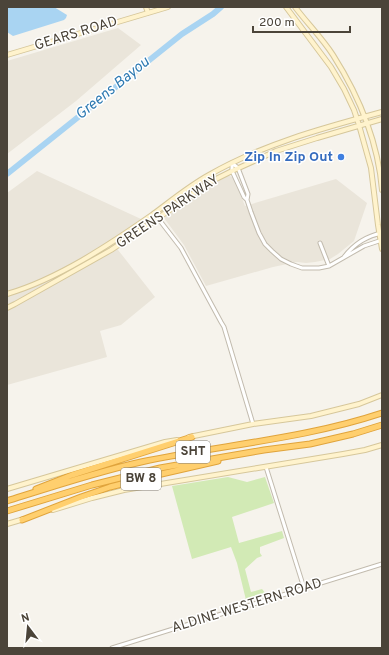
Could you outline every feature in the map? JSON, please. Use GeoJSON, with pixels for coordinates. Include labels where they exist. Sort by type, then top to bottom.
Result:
{"type":"FeatureCollection","features":[{"type":"Feature","properties":{"kind":"highway","name":"SHT"},"geometry":{"type":"LineString","coordinates":[[7,500],[134,463],[308,433],[381,414]]}},
{"type":"Feature","properties":{"kind":"highway","name":"BW 8"},"geometry":{"type":"LineString","coordinates":[[22,520],[110,487],[264,450],[310,444],[382,425]]}},
{"type":"Feature","properties":{"kind":"highway"},"geometry":{"type":"LineString","coordinates":[[7,500],[72,475],[192,436]]}},
{"type":"Feature","properties":{"kind":"highway","name":"SHT"},"geometry":{"type":"LineString","coordinates":[[7,511],[160,468],[264,450]]}},
{"type":"Feature","properties":{"kind":"main road"},"geometry":{"type":"LineString","coordinates":[[146,7],[148,13]]}},
{"type":"Feature","properties":{"kind":"main road","name":"GEARS ROAD"},"geometry":{"type":"LineString","coordinates":[[7,55],[168,7]]}},
{"type":"Feature","properties":{"kind":"main road"},"geometry":{"type":"LineString","coordinates":[[295,7],[332,55],[359,103],[365,116],[376,154],[382,190]]}},
{"type":"Feature","properties":{"kind":"main road"},"geometry":{"type":"LineString","coordinates":[[289,8],[339,80],[357,119],[369,162],[378,225],[381,233],[382,248]]}},
{"type":"Feature","properties":{"kind":"main road"},"geometry":{"type":"LineString","coordinates":[[315,44],[321,39]]}},
{"type":"Feature","properties":{"kind":"main road"},"geometry":{"type":"LineString","coordinates":[[339,80],[345,76]]}},
{"type":"Feature","properties":{"kind":"main road","name":"GREENS PARKWAY"},"geometry":{"type":"LineString","coordinates":[[7,294],[39,283],[75,264],[127,232],[194,184],[232,163],[263,149],[365,116],[382,112]]}},
{"type":"Feature","properties":{"kind":"main road","name":"GREENS PARKWAY"},"geometry":{"type":"LineString","coordinates":[[7,308],[99,257],[134,235],[210,182],[276,151],[382,119]]}},
{"type":"Feature","properties":{"kind":"main road"},"geometry":{"type":"LineString","coordinates":[[315,132],[317,138]]}},
{"type":"Feature","properties":{"kind":"main road"},"geometry":{"type":"LineString","coordinates":[[194,184],[198,190]]}},
{"type":"Feature","properties":{"kind":"main road"},"geometry":{"type":"LineString","coordinates":[[373,185],[381,184]]}},
{"type":"Feature","properties":{"kind":"main road","name":"BW 8"},"geometry":{"type":"LineString","coordinates":[[7,489],[165,442],[253,424],[311,416],[359,404],[382,395]]}},
{"type":"Feature","properties":{"kind":"main road"},"geometry":{"type":"LineString","coordinates":[[22,520],[92,498],[124,490],[365,450],[382,445]]}},
{"type":"Feature","properties":{"kind":"main road","name":"BW 8"},"geometry":{"type":"LineString","coordinates":[[7,524],[22,520]]}},
{"type":"Feature","properties":{"kind":"street"},"geometry":{"type":"LineString","coordinates":[[232,163],[238,168],[248,194],[247,200]]}},
{"type":"Feature","properties":{"kind":"street"},"geometry":{"type":"LineString","coordinates":[[232,163],[232,171],[244,197],[247,200],[259,233],[265,244],[281,259],[302,268],[319,268],[329,266],[364,246],[381,241]]}},
{"type":"Feature","properties":{"kind":"street"},"geometry":{"type":"LineString","coordinates":[[154,213],[181,248],[224,327],[253,424]]}},
{"type":"Feature","properties":{"kind":"street"},"geometry":{"type":"LineString","coordinates":[[342,258],[359,241],[381,233]]}},
{"type":"Feature","properties":{"kind":"street"},"geometry":{"type":"LineString","coordinates":[[320,243],[329,266]]}},
{"type":"Feature","properties":{"kind":"street"},"geometry":{"type":"LineString","coordinates":[[266,467],[304,588]]}},
{"type":"Feature","properties":{"kind":"street","name":"ALDINE WESTERN ROAD"},"geometry":{"type":"LineString","coordinates":[[112,648],[382,564]]}},
{"type":"Feature","properties":{"kind":"shaded area"},"geometry":{"type":"Polygon","coordinates":[[[118,28],[141,45],[76,101],[7,154],[7,61],[118,28]]]}},
{"type":"Feature","properties":{"kind":"shaded area"},"geometry":{"type":"Polygon","coordinates":[[[37,171],[141,219],[111,241],[155,297],[121,325],[100,331],[107,357],[7,385],[7,193],[37,171]]]}},
{"type":"Feature","properties":{"kind":"shaded area"},"geometry":{"type":"Polygon","coordinates":[[[228,175],[234,178],[245,206],[336,179],[367,203],[354,241],[330,259],[306,263],[297,262],[273,267],[206,286],[184,245],[164,218],[211,183],[228,175]]]}},
{"type":"Feature","properties":{"kind":"green space"},"geometry":{"type":"Polygon","coordinates":[[[228,477],[247,482],[265,477],[274,503],[232,517],[239,543],[282,531],[284,538],[260,547],[260,553],[262,556],[257,558],[245,569],[251,592],[262,589],[266,594],[246,600],[237,563],[231,547],[192,559],[172,486],[228,477]]]}},
{"type":"Feature","properties":{"kind":"water"},"geometry":{"type":"Polygon","coordinates":[[[7,7],[54,7],[67,15],[64,20],[13,36],[7,32],[7,7]]]}},
{"type":"Feature","properties":{"kind":"waterway","name":"Greens Bayou"},"geometry":{"type":"LineString","coordinates":[[7,174],[182,34],[213,14],[221,7]]}},
{"type":"Feature","properties":{"kind":"place","name":"Zip In Zip Out"},"geometry":{"type":"Point","coordinates":[341,157]}}]}
